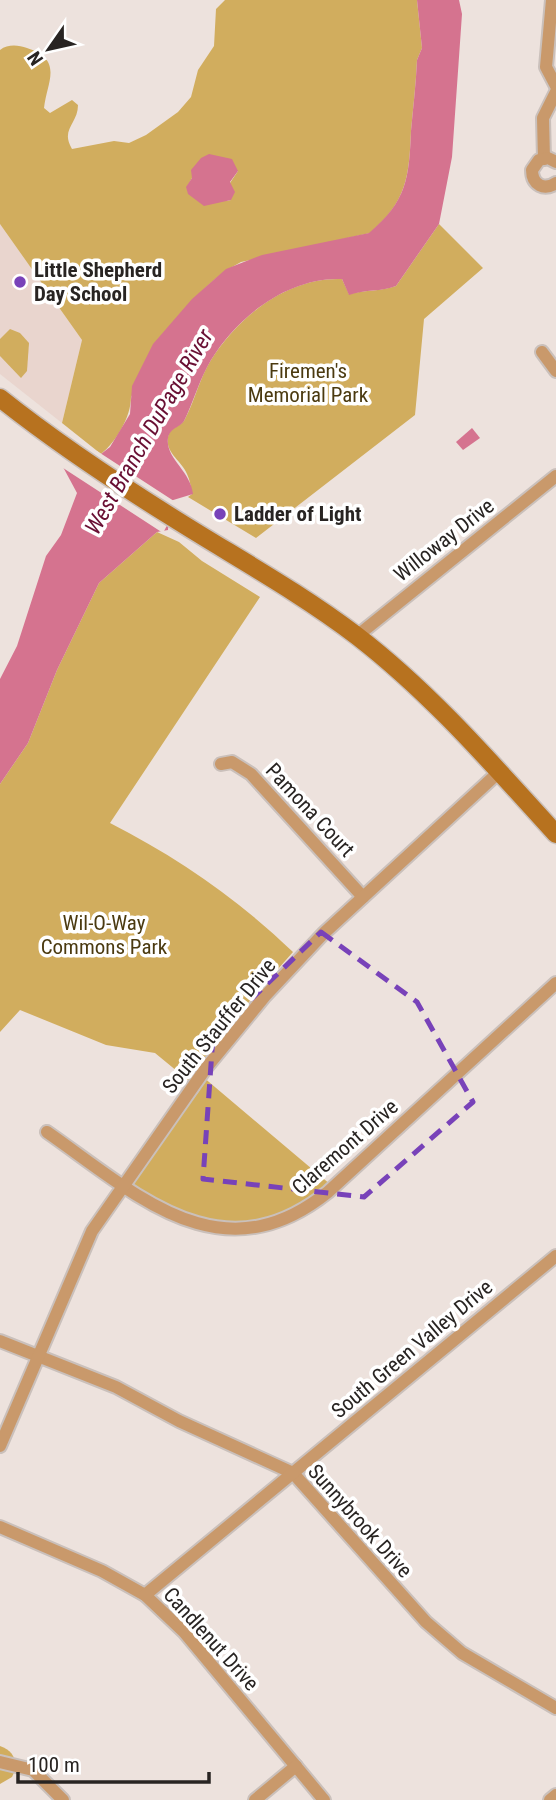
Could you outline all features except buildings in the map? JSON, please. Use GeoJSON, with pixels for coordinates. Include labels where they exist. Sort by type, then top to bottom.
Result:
{"type":"FeatureCollection","features":[{"type":"Feature","properties":{"kind":"street"},"geometry":{"type":"LineString","coordinates":[[552,0],[546,67],[556,86]]}},
{"type":"Feature","properties":{"kind":"street"},"geometry":{"type":"LineString","coordinates":[[556,92],[543,118],[550,160],[533,166],[533,179],[544,187],[556,183]]}},
{"type":"Feature","properties":{"kind":"street"},"geometry":{"type":"LineString","coordinates":[[542,352],[556,371]]}},
{"type":"Feature","properties":{"kind":"street"},"geometry":{"type":"LineString","coordinates":[[0,398],[72,453],[172,518],[235,553],[357,636],[427,697],[556,835]]}},
{"type":"Feature","properties":{"kind":"street","name":"Willoway Drive"},"geometry":{"type":"LineString","coordinates":[[357,636],[556,476]]}},
{"type":"Feature","properties":{"kind":"street","name":"Pamona Court"},"geometry":{"type":"LineString","coordinates":[[221,764],[232,762],[251,774],[363,897]]}},
{"type":"Feature","properties":{"kind":"street","name":"South Stauffer Drive"},"geometry":{"type":"LineString","coordinates":[[0,1446],[81,1252],[123,1185],[234,1033],[299,958],[499,772]]}},
{"type":"Feature","properties":{"kind":"street","name":"Claremont Drive"},"geometry":{"type":"LineString","coordinates":[[47,1132],[170,1216],[204,1227],[244,1229],[288,1218],[328,1192],[556,983]]}},
{"type":"Feature","properties":{"kind":"street","name":"South Green Valley Drive"},"geometry":{"type":"LineString","coordinates":[[145,1595],[556,1256]]}},
{"type":"Feature","properties":{"kind":"street","name":"Sunnybrook Drive"},"geometry":{"type":"LineString","coordinates":[[0,1340],[116,1387],[179,1421],[293,1473],[426,1622],[462,1653],[556,1709]]}},
{"type":"Feature","properties":{"kind":"street","name":"Candlenut Drive"},"geometry":{"type":"LineString","coordinates":[[0,1527],[102,1571],[145,1595],[184,1632],[324,1800]]}},
{"type":"Feature","properties":{"kind":"street"},"geometry":{"type":"LineString","coordinates":[[0,1762],[33,1770],[63,1800]]}},
{"type":"Feature","properties":{"kind":"street"},"geometry":{"type":"LineString","coordinates":[[255,1800],[296,1766]]}},
{"type":"Feature","properties":{"kind":"street"},"geometry":{"type":"LineString","coordinates":[[551,1800],[556,1796]]}},
{"type":"Feature","properties":{"kind":"highlighted area"},"geometry":{"type":"Polygon","coordinates":[[[321,932],[417,1002],[473,1102],[364,1197],[203,1179],[213,1036],[321,932]]]}},
{"type":"Feature","properties":{"kind":"shaded area","name":"Little Shepherd Day School"},"geometry":{"type":"Polygon","coordinates":[[[0,224],[82,340],[62,423],[0,374],[0,224]]]}},
{"type":"Feature","properties":{"kind":"green space"},"geometry":{"type":"Polygon","coordinates":[[[225,0],[417,0],[422,48],[417,60],[409,162],[404,187],[392,210],[370,233],[241,262],[205,288],[190,304],[165,340],[131,397],[122,429],[101,454],[62,423],[82,340],[0,224],[0,50],[20,46],[46,59],[50,80],[44,108],[50,113],[72,100],[78,105],[68,136],[72,149],[114,141],[129,143],[146,135],[178,112],[191,97],[198,70],[214,46],[216,9],[225,0]],[[238,171],[192,178],[187,187],[226,201],[231,200],[230,183],[238,171]]]}},
{"type":"Feature","properties":{"kind":"green space","name":"Firemen's Memorial Park"},"geometry":{"type":"Polygon","coordinates":[[[439,224],[483,268],[424,319],[415,415],[256,538],[188,497],[192,494],[189,479],[169,448],[168,437],[185,419],[207,367],[236,328],[266,302],[302,285],[342,279],[349,294],[396,286],[439,224]]]}},
{"type":"Feature","properties":{"kind":"green space"},"geometry":{"type":"Polygon","coordinates":[[[10,329],[20,333],[29,343],[27,371],[21,378],[0,356],[0,339],[10,329]]]}},
{"type":"Feature","properties":{"kind":"green space","name":"Wil-O-Way Commons Park"},"geometry":{"type":"Polygon","coordinates":[[[157,532],[179,542],[202,561],[260,597],[110,823],[159,850],[229,897],[293,952],[227,1027],[196,1071],[331,1185],[286,1213],[236,1226],[192,1220],[127,1184],[200,1090],[155,1053],[106,1045],[20,1010],[0,1032],[0,784],[28,743],[57,670],[99,583],[157,532]]]}},
{"type":"Feature","properties":{"kind":"green space"},"geometry":{"type":"Polygon","coordinates":[[[0,1746],[9,1751],[15,1763],[12,1777],[0,1784],[0,1746]]]}},
{"type":"Feature","properties":{"kind":"water","name":"West Branch DuPage River"},"geometry":{"type":"Polygon","coordinates":[[[417,0],[459,0],[462,14],[452,157],[439,224],[396,286],[349,295],[342,279],[303,285],[266,302],[235,328],[222,344],[207,367],[185,419],[168,438],[170,452],[188,478],[193,494],[170,501],[168,530],[157,532],[99,583],[57,670],[28,743],[0,784],[0,679],[17,646],[46,556],[61,535],[77,493],[63,467],[101,454],[110,447],[130,414],[132,386],[153,344],[192,299],[226,269],[262,255],[369,233],[391,210],[404,188],[409,162],[417,60],[422,48],[417,0]]]}},
{"type":"Feature","properties":{"kind":"water"},"geometry":{"type":"Polygon","coordinates":[[[209,154],[232,159],[238,171],[230,182],[235,192],[231,200],[204,206],[188,194],[186,187],[192,178],[191,170],[201,158],[209,154]]]}},
{"type":"Feature","properties":{"kind":"water"},"geometry":{"type":"Polygon","coordinates":[[[472,428],[480,438],[463,450],[456,442],[472,428]]]}},
{"type":"Feature","properties":{"kind":"pier"},"geometry":{"type":"Polygon","coordinates":[[[97,451],[177,503],[173,504],[174,512],[163,533],[60,466],[78,453],[97,451]]]}},
{"type":"Feature","properties":{"kind":"place","name":"Little Shepherd Day School"},"geometry":{"type":"Point","coordinates":[20,282]}},
{"type":"Feature","properties":{"kind":"place","name":"Ladder of Light"},"geometry":{"type":"Point","coordinates":[220,514]}}]}
